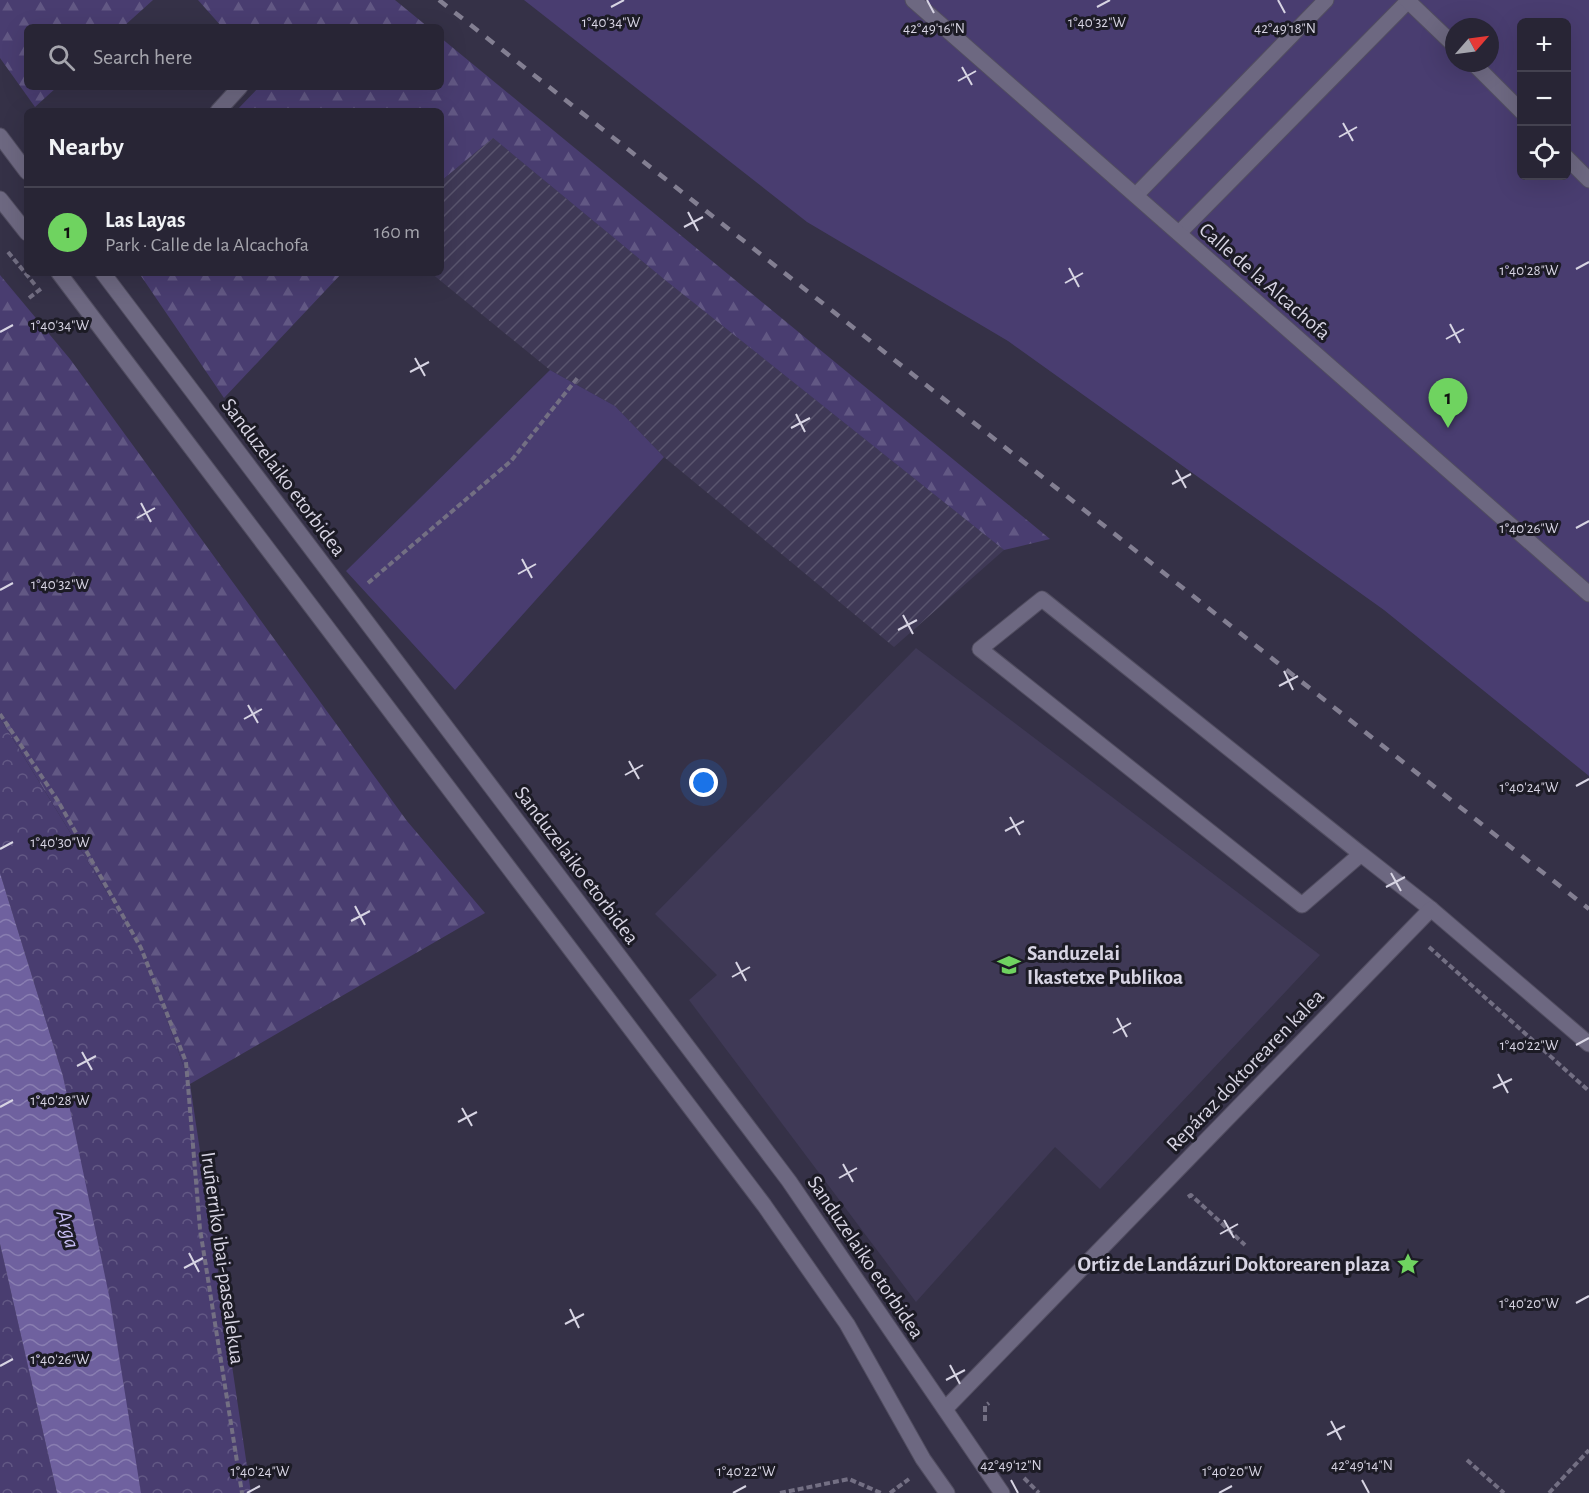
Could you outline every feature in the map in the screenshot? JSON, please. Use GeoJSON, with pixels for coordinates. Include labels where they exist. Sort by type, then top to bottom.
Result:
{"type":"FeatureCollection","features":[{"type":"Feature","properties":{"kind":"main road","name":"Calle de la Alcachofa"},"geometry":{"type":"LineString","coordinates":[[913,0],[1589,594]]}},
{"type":"Feature","properties":{"kind":"main road"},"geometry":{"type":"LineString","coordinates":[[1136,195],[1326,0]]}},
{"type":"Feature","properties":{"kind":"main road"},"geometry":{"type":"LineString","coordinates":[[1179,233],[1408,0],[1445,36]]}},
{"type":"Feature","properties":{"kind":"main road"},"geometry":{"type":"LineString","coordinates":[[1482,72],[1517,108]]}},
{"type":"Feature","properties":{"kind":"main road"},"geometry":{"type":"LineString","coordinates":[[221,108],[237,90]]}},
{"type":"Feature","properties":{"kind":"main road"},"geometry":{"type":"LineString","coordinates":[[0,136],[24,168]]}},
{"type":"Feature","properties":{"kind":"main road"},"geometry":{"type":"LineString","coordinates":[[1571,162],[1589,180]]}},
{"type":"Feature","properties":{"kind":"main road"},"geometry":{"type":"LineString","coordinates":[[0,199],[24,229]]}},
{"type":"Feature","properties":{"kind":"main road"},"geometry":{"type":"LineString","coordinates":[[61,276],[764,1205],[846,1324],[923,1459],[947,1493]]}},
{"type":"Feature","properties":{"kind":"main road","name":"Sanduzelaiko etorbidea"},"geometry":{"type":"LineString","coordinates":[[105,276],[789,1181],[1002,1493]]}},
{"type":"Feature","properties":{"kind":"main road"},"geometry":{"type":"LineString","coordinates":[[1361,854],[1302,905],[980,649],[1042,599],[1431,909],[1589,1044]]}},
{"type":"Feature","properties":{"kind":"main road","name":"Repáraz doktorearen kalea"},"geometry":{"type":"LineString","coordinates":[[945,1409],[1431,909]]}},
{"type":"Feature","properties":{"kind":"path"},"geometry":{"type":"LineString","coordinates":[[350,599],[511,461],[579,376]]}},
{"type":"Feature","properties":{"kind":"path","name":"Iruñerriko ibai-pasealekua"},"geometry":{"type":"LineString","coordinates":[[0,714],[58,801],[141,948],[186,1062],[200,1229],[242,1493]]}},
{"type":"Feature","properties":{"kind":"path"},"geometry":{"type":"LineString","coordinates":[[1422,953],[1428,946],[1589,1091]]}},
{"type":"Feature","properties":{"kind":"path"},"geometry":{"type":"LineString","coordinates":[[1184,1201],[1200,1186]]}},
{"type":"Feature","properties":{"kind":"path"},"geometry":{"type":"LineString","coordinates":[[1191,1195],[1245,1245]]}},
{"type":"Feature","properties":{"kind":"path"},"geometry":{"type":"LineString","coordinates":[[985,1426],[986,1406],[994,1398]]}},
{"type":"Feature","properties":{"kind":"path"},"geometry":{"type":"LineString","coordinates":[[1549,1493],[1589,1450]]}},
{"type":"Feature","properties":{"kind":"path"},"geometry":{"type":"LineString","coordinates":[[1467,1460],[1504,1493]]}},
{"type":"Feature","properties":{"kind":"path"},"geometry":{"type":"LineString","coordinates":[[1016,1471],[1039,1493]]}},
{"type":"Feature","properties":{"kind":"path"},"geometry":{"type":"LineString","coordinates":[[890,1493],[914,1475]]}},
{"type":"Feature","properties":{"kind":"path"},"geometry":{"type":"LineString","coordinates":[[780,1493],[849,1479],[881,1493]]}},
{"type":"Feature","properties":{"kind":"shaded area"},"geometry":{"type":"Polygon","coordinates":[[[493,138],[665,280],[1004,550],[894,647],[664,457],[615,406],[550,370],[435,276],[444,276],[444,179],[493,138]]]}},
{"type":"Feature","properties":{"kind":"shaded area","name":"Sanduzelai Ikastetxe Publikoa"},"geometry":{"type":"Polygon","coordinates":[[[916,648],[1320,955],[1100,1189],[1055,1147],[916,1302],[689,1000],[717,975],[655,914],[916,648]]]}},
{"type":"Feature","properties":{"kind":"green space"},"geometry":{"type":"Polygon","coordinates":[[[0,0],[153,0],[126,24],[24,24],[24,90],[54,90],[35,107],[0,58],[0,0]]]}},
{"type":"Feature","properties":{"kind":"green space"},"geometry":{"type":"Polygon","coordinates":[[[198,0],[395,0],[424,24],[219,24],[198,0]]]}},
{"type":"Feature","properties":{"kind":"green space"},"geometry":{"type":"Polygon","coordinates":[[[524,0],[1589,0],[1589,776],[1384,610],[1008,341],[807,222],[524,0]]]}},
{"type":"Feature","properties":{"kind":"green space"},"geometry":{"type":"Polygon","coordinates":[[[444,40],[1050,539],[1004,550],[665,280],[493,138],[444,179],[444,108],[239,108],[256,90],[444,90],[444,40]]]}},
{"type":"Feature","properties":{"kind":"green space"},"geometry":{"type":"Polygon","coordinates":[[[0,275],[70,359],[407,821],[485,913],[190,1084],[141,948],[0,718],[0,275]]]}},
{"type":"Feature","properties":{"kind":"green space"},"geometry":{"type":"Polygon","coordinates":[[[141,276],[339,276],[224,398],[141,276]]]}},
{"type":"Feature","properties":{"kind":"green space"},"geometry":{"type":"Polygon","coordinates":[[[550,370],[615,406],[664,457],[455,690],[346,571],[550,370]]]}},
{"type":"Feature","properties":{"kind":"green space"},"geometry":{"type":"Polygon","coordinates":[[[0,718],[141,948],[190,1084],[251,1493],[141,1493],[63,1076],[0,873],[0,718]]]}},
{"type":"Feature","properties":{"kind":"green space"},"geometry":{"type":"Polygon","coordinates":[[[0,1244],[57,1493],[0,1493],[0,1244]]]}},
{"type":"Feature","properties":{"kind":"water","name":"Arga"},"geometry":{"type":"Polygon","coordinates":[[[0,873],[63,1076],[110,1300],[141,1493],[57,1493],[0,1244],[0,873]]]}},
{"type":"Feature","properties":{"kind":"railway"},"geometry":{"type":"LineString","coordinates":[[439,0],[1589,909]]}},
{"type":"Feature","properties":{"kind":"place","name":"Las Layas"},"geometry":{"type":"Point","coordinates":[1448,428]}},
{"type":"Feature","properties":{"kind":"place","name":"Sanduzelai Ikastetxe Publikoa"},"geometry":{"type":"Point","coordinates":[1009,965]}},
{"type":"Feature","properties":{"kind":"place","name":"Ortiz de Landázuri Doktorearen plaza"},"geometry":{"type":"Point","coordinates":[1408,1264]}}]}
